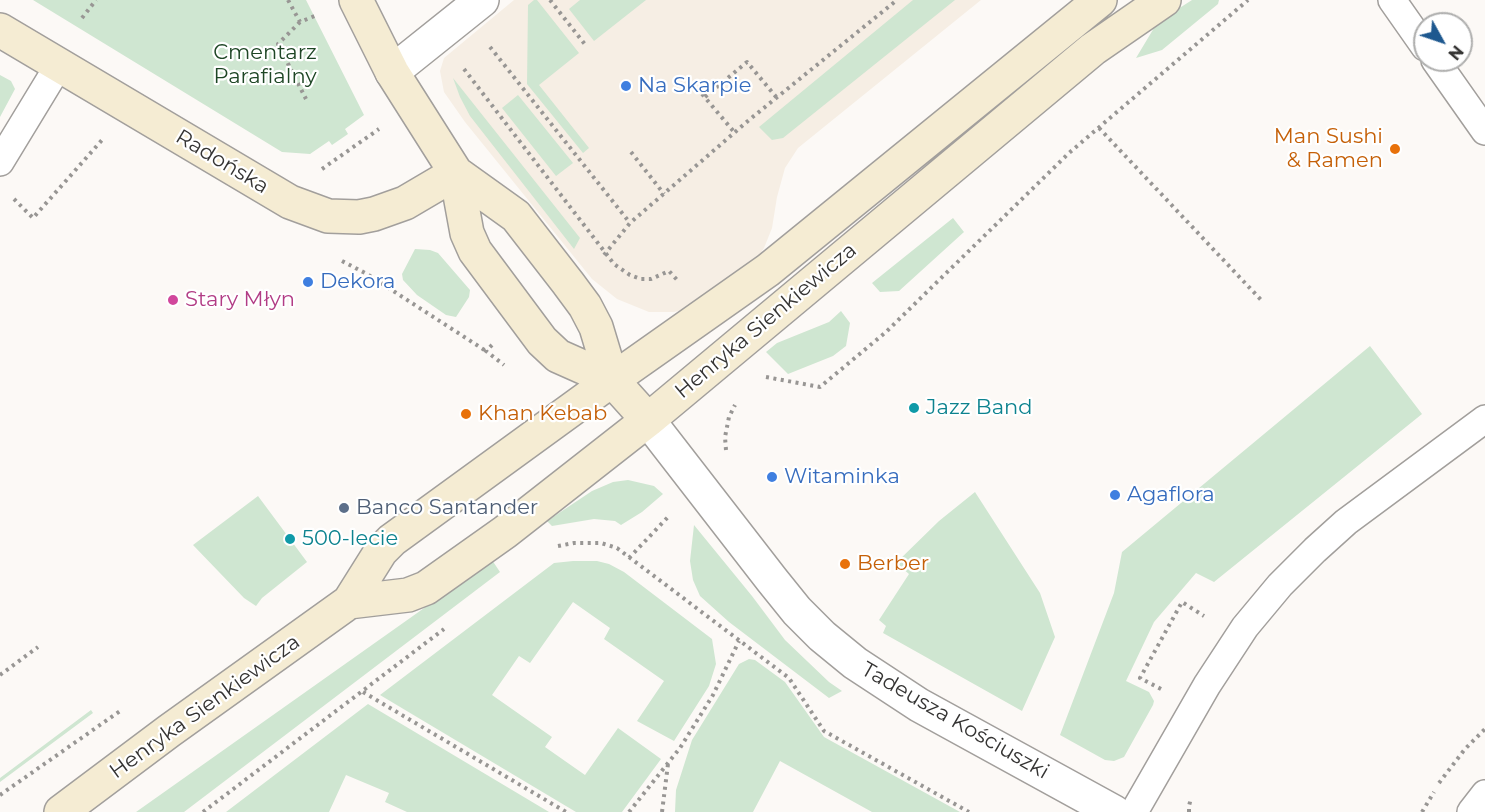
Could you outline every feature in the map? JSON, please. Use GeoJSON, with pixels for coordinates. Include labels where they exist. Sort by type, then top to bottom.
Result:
{"type":"FeatureCollection","features":[{"type":"Feature","properties":{"kind":"main road"},"geometry":{"type":"LineString","coordinates":[[356,0],[392,72],[456,173],[467,233],[475,251],[524,319],[558,356],[612,380],[648,420]]}},
{"type":"Feature","properties":{"kind":"main road","name":"Henryka Sienkiewicza"},"geometry":{"type":"LineString","coordinates":[[61,812],[349,602],[381,551],[392,540],[768,270],[1100,0]]}},
{"type":"Feature","properties":{"kind":"main road","name":"Henryka Sienkiewicza"},"geometry":{"type":"LineString","coordinates":[[349,602],[408,595],[426,588],[557,494],[1093,49],[1164,0]]}},
{"type":"Feature","properties":{"kind":"main road","name":"Radońska"},"geometry":{"type":"LineString","coordinates":[[0,30],[290,202],[328,216],[359,218],[374,214],[405,203],[456,173]]}},
{"type":"Feature","properties":{"kind":"main road"},"geometry":{"type":"LineString","coordinates":[[456,173],[500,202],[516,216],[568,283],[585,306],[596,327],[612,380]]}},
{"type":"Feature","properties":{"kind":"street"},"geometry":{"type":"LineString","coordinates":[[392,72],[473,7]]}},
{"type":"Feature","properties":{"kind":"street","name":"Tadeusza Kościuszki"},"geometry":{"type":"LineString","coordinates":[[648,420],[772,580],[797,611],[822,636],[855,663],[919,705],[1114,812]]}},
{"type":"Feature","properties":{"kind":"lane"},"geometry":{"type":"LineString","coordinates":[[1392,0],[1413,29]]}},
{"type":"Feature","properties":{"kind":"lane"},"geometry":{"type":"LineString","coordinates":[[0,162],[59,65]]}},
{"type":"Feature","properties":{"kind":"lane"},"geometry":{"type":"LineString","coordinates":[[1443,72],[1485,131]]}},
{"type":"Feature","properties":{"kind":"lane"},"geometry":{"type":"LineString","coordinates":[[1134,812],[1207,685],[1245,627],[1280,585],[1346,522],[1485,419]]}},
{"type":"Feature","properties":{"kind":"lane"},"geometry":{"type":"LineString","coordinates":[[1472,812],[1485,794]]}},
{"type":"Feature","properties":{"kind":"path"},"geometry":{"type":"LineString","coordinates":[[82,18],[96,0]]}},
{"type":"Feature","properties":{"kind":"path"},"geometry":{"type":"LineString","coordinates":[[288,0],[300,22]]}},
{"type":"Feature","properties":{"kind":"path"},"geometry":{"type":"LineString","coordinates":[[550,0],[587,47]]}},
{"type":"Feature","properties":{"kind":"path"},"geometry":{"type":"LineString","coordinates":[[604,255],[630,223],[897,0]]}},
{"type":"Feature","properties":{"kind":"path"},"geometry":{"type":"LineString","coordinates":[[757,375],[819,387],[886,332],[1069,153],[1248,0]]}},
{"type":"Feature","properties":{"kind":"path"},"geometry":{"type":"LineString","coordinates":[[473,7],[630,223]]}},
{"type":"Feature","properties":{"kind":"path"},"geometry":{"type":"LineString","coordinates":[[306,99],[278,44],[300,22],[323,13]]}},
{"type":"Feature","properties":{"kind":"path"},"geometry":{"type":"LineString","coordinates":[[438,35],[604,255],[630,275],[641,279],[651,279],[669,270],[682,286]]}},
{"type":"Feature","properties":{"kind":"path"},"geometry":{"type":"LineString","coordinates":[[735,133],[704,95],[747,62],[777,98]]}},
{"type":"Feature","properties":{"kind":"path"},"geometry":{"type":"LineString","coordinates":[[320,171],[380,130],[377,121]]}},
{"type":"Feature","properties":{"kind":"path"},"geometry":{"type":"LineString","coordinates":[[1099,128],[1263,302]]}},
{"type":"Feature","properties":{"kind":"path"},"geometry":{"type":"LineString","coordinates":[[8,194],[33,218],[105,138]]}},
{"type":"Feature","properties":{"kind":"path"},"geometry":{"type":"LineString","coordinates":[[631,152],[664,194]]}},
{"type":"Feature","properties":{"kind":"path"},"geometry":{"type":"LineString","coordinates":[[499,339],[486,351],[513,372]]}},
{"type":"Feature","properties":{"kind":"path"},"geometry":{"type":"LineString","coordinates":[[727,454],[725,437],[729,417],[738,400]]}},
{"type":"Feature","properties":{"kind":"path"},"geometry":{"type":"LineString","coordinates":[[629,558],[670,515]]}},
{"type":"Feature","properties":{"kind":"path"},"geometry":{"type":"LineString","coordinates":[[555,547],[574,543],[601,543],[617,548],[789,678],[824,731],[969,812]]}},
{"type":"Feature","properties":{"kind":"path"},"geometry":{"type":"LineString","coordinates":[[203,812],[447,627]]}},
{"type":"Feature","properties":{"kind":"path"},"geometry":{"type":"LineString","coordinates":[[629,812],[680,748],[713,694],[739,641]]}},
{"type":"Feature","properties":{"kind":"path"},"geometry":{"type":"LineString","coordinates":[[0,675],[38,647]]}},
{"type":"Feature","properties":{"kind":"path"},"geometry":{"type":"LineString","coordinates":[[363,692],[566,812]]}},
{"type":"Feature","properties":{"kind":"path"},"geometry":{"type":"LineString","coordinates":[[0,795],[126,706]]}},
{"type":"Feature","properties":{"kind":"path"},"geometry":{"type":"LineString","coordinates":[[662,812],[668,763]]}},
{"type":"Feature","properties":{"kind":"shaded area"},"geometry":{"type":"Polygon","coordinates":[[[514,0],[981,0],[798,148],[785,168],[772,228],[764,248],[752,266],[703,305],[674,312],[649,312],[617,299],[592,279],[465,122],[444,92],[440,71],[444,58],[514,0]]]}},
{"type":"Feature","properties":{"kind":"green space","name":"Cmentarz Parafialny"},"geometry":{"type":"Polygon","coordinates":[[[33,0],[306,0],[364,115],[345,129],[348,134],[332,145],[329,141],[310,154],[282,152],[33,0]]]}},
{"type":"Feature","properties":{"kind":"green space"},"geometry":{"type":"Polygon","coordinates":[[[537,0],[579,53],[539,85],[589,148],[583,153],[527,84],[528,5],[537,0]]]}},
{"type":"Feature","properties":{"kind":"green space"},"geometry":{"type":"Polygon","coordinates":[[[580,0],[646,0],[594,41],[569,9],[580,0]]]}},
{"type":"Feature","properties":{"kind":"green space"},"geometry":{"type":"Polygon","coordinates":[[[913,0],[955,0],[783,138],[772,140],[759,127],[913,0]]]}},
{"type":"Feature","properties":{"kind":"green space"},"geometry":{"type":"Polygon","coordinates":[[[1192,0],[1219,0],[1218,4],[1162,50],[1136,58],[1154,28],[1164,18],[1192,0]]]}},
{"type":"Feature","properties":{"kind":"green space"},"geometry":{"type":"Polygon","coordinates":[[[0,75],[11,81],[15,89],[0,117],[0,75]]]}},
{"type":"Feature","properties":{"kind":"green space"},"geometry":{"type":"Polygon","coordinates":[[[453,78],[580,238],[574,249],[470,116],[453,78]]]}},
{"type":"Feature","properties":{"kind":"green space"},"geometry":{"type":"Polygon","coordinates":[[[518,95],[573,163],[556,176],[502,108],[518,95]]]}},
{"type":"Feature","properties":{"kind":"green space"},"geometry":{"type":"Polygon","coordinates":[[[953,218],[964,232],[899,291],[880,292],[872,283],[953,218]]]}},
{"type":"Feature","properties":{"kind":"green space"},"geometry":{"type":"Polygon","coordinates":[[[415,249],[438,253],[470,290],[469,297],[456,317],[446,315],[417,295],[403,280],[402,274],[415,249]]]}},
{"type":"Feature","properties":{"kind":"green space"},"geometry":{"type":"Polygon","coordinates":[[[841,311],[850,323],[846,346],[833,356],[788,374],[766,352],[777,343],[829,322],[841,311]]]}},
{"type":"Feature","properties":{"kind":"green space"},"geometry":{"type":"Polygon","coordinates":[[[1370,346],[1422,414],[1214,582],[1196,573],[1154,622],[1126,681],[1149,692],[1154,701],[1124,757],[1114,761],[1105,760],[1060,735],[1114,593],[1122,552],[1370,346]]]}},
{"type":"Feature","properties":{"kind":"green space"},"geometry":{"type":"Polygon","coordinates":[[[628,480],[654,486],[663,494],[642,512],[621,525],[615,521],[594,519],[552,526],[547,521],[592,491],[613,482],[628,480]]]}},
{"type":"Feature","properties":{"kind":"green space"},"geometry":{"type":"Polygon","coordinates":[[[975,492],[1040,593],[1055,637],[1022,711],[883,633],[886,626],[879,620],[909,574],[896,563],[939,521],[975,492]]]}},
{"type":"Feature","properties":{"kind":"green space"},"geometry":{"type":"Polygon","coordinates":[[[258,496],[307,562],[262,598],[256,606],[244,598],[193,545],[258,496]]]}},
{"type":"Feature","properties":{"kind":"green space"},"geometry":{"type":"Polygon","coordinates":[[[694,525],[785,640],[829,682],[842,691],[829,698],[729,622],[700,596],[693,580],[690,561],[694,525]]]}},
{"type":"Feature","properties":{"kind":"green space"},"geometry":{"type":"Polygon","coordinates":[[[492,560],[500,572],[184,812],[136,812],[492,560]]]}},
{"type":"Feature","properties":{"kind":"green space"},"geometry":{"type":"Polygon","coordinates":[[[597,561],[624,572],[712,639],[716,664],[709,686],[674,741],[637,721],[664,681],[604,639],[610,628],[573,602],[530,663],[519,656],[492,695],[552,737],[545,747],[585,775],[618,728],[661,759],[622,812],[576,812],[380,695],[554,563],[597,561]]]}},
{"type":"Feature","properties":{"kind":"green space"},"geometry":{"type":"Polygon","coordinates":[[[749,659],[755,660],[785,682],[824,737],[960,812],[872,812],[780,761],[753,812],[675,812],[676,790],[692,740],[739,664],[749,659]]]}},
{"type":"Feature","properties":{"kind":"green space"},"geometry":{"type":"Polygon","coordinates":[[[368,704],[549,812],[407,812],[385,802],[389,793],[346,775],[329,812],[226,812],[368,704]]]}},
{"type":"Feature","properties":{"kind":"green space"},"geometry":{"type":"Polygon","coordinates":[[[91,710],[93,713],[0,782],[0,778],[91,710]]]}},
{"type":"Feature","properties":{"kind":"place","name":"Na Skarpie"},"geometry":{"type":"Point","coordinates":[626,86]}},
{"type":"Feature","properties":{"kind":"place","name":"Man Sushi & Ramen"},"geometry":{"type":"Point","coordinates":[1395,149]}},
{"type":"Feature","properties":{"kind":"place","name":"Dekora"},"geometry":{"type":"Point","coordinates":[308,282]}},
{"type":"Feature","properties":{"kind":"place","name":"Stary Młyn"},"geometry":{"type":"Point","coordinates":[173,300]}},
{"type":"Feature","properties":{"kind":"place","name":"Jazz Band"},"geometry":{"type":"Point","coordinates":[914,408]}},
{"type":"Feature","properties":{"kind":"place","name":"Khan Kebab"},"geometry":{"type":"Point","coordinates":[466,414]}},
{"type":"Feature","properties":{"kind":"place","name":"Witaminka"},"geometry":{"type":"Point","coordinates":[772,477]}},
{"type":"Feature","properties":{"kind":"place","name":"Agaflora"},"geometry":{"type":"Point","coordinates":[1115,495]}},
{"type":"Feature","properties":{"kind":"place","name":"Banco Santander"},"geometry":{"type":"Point","coordinates":[344,508]}},
{"type":"Feature","properties":{"kind":"place","name":"500-lecie"},"geometry":{"type":"Point","coordinates":[290,539]}},
{"type":"Feature","properties":{"kind":"place","name":"Berber"},"geometry":{"type":"Point","coordinates":[845,564]}}]}
